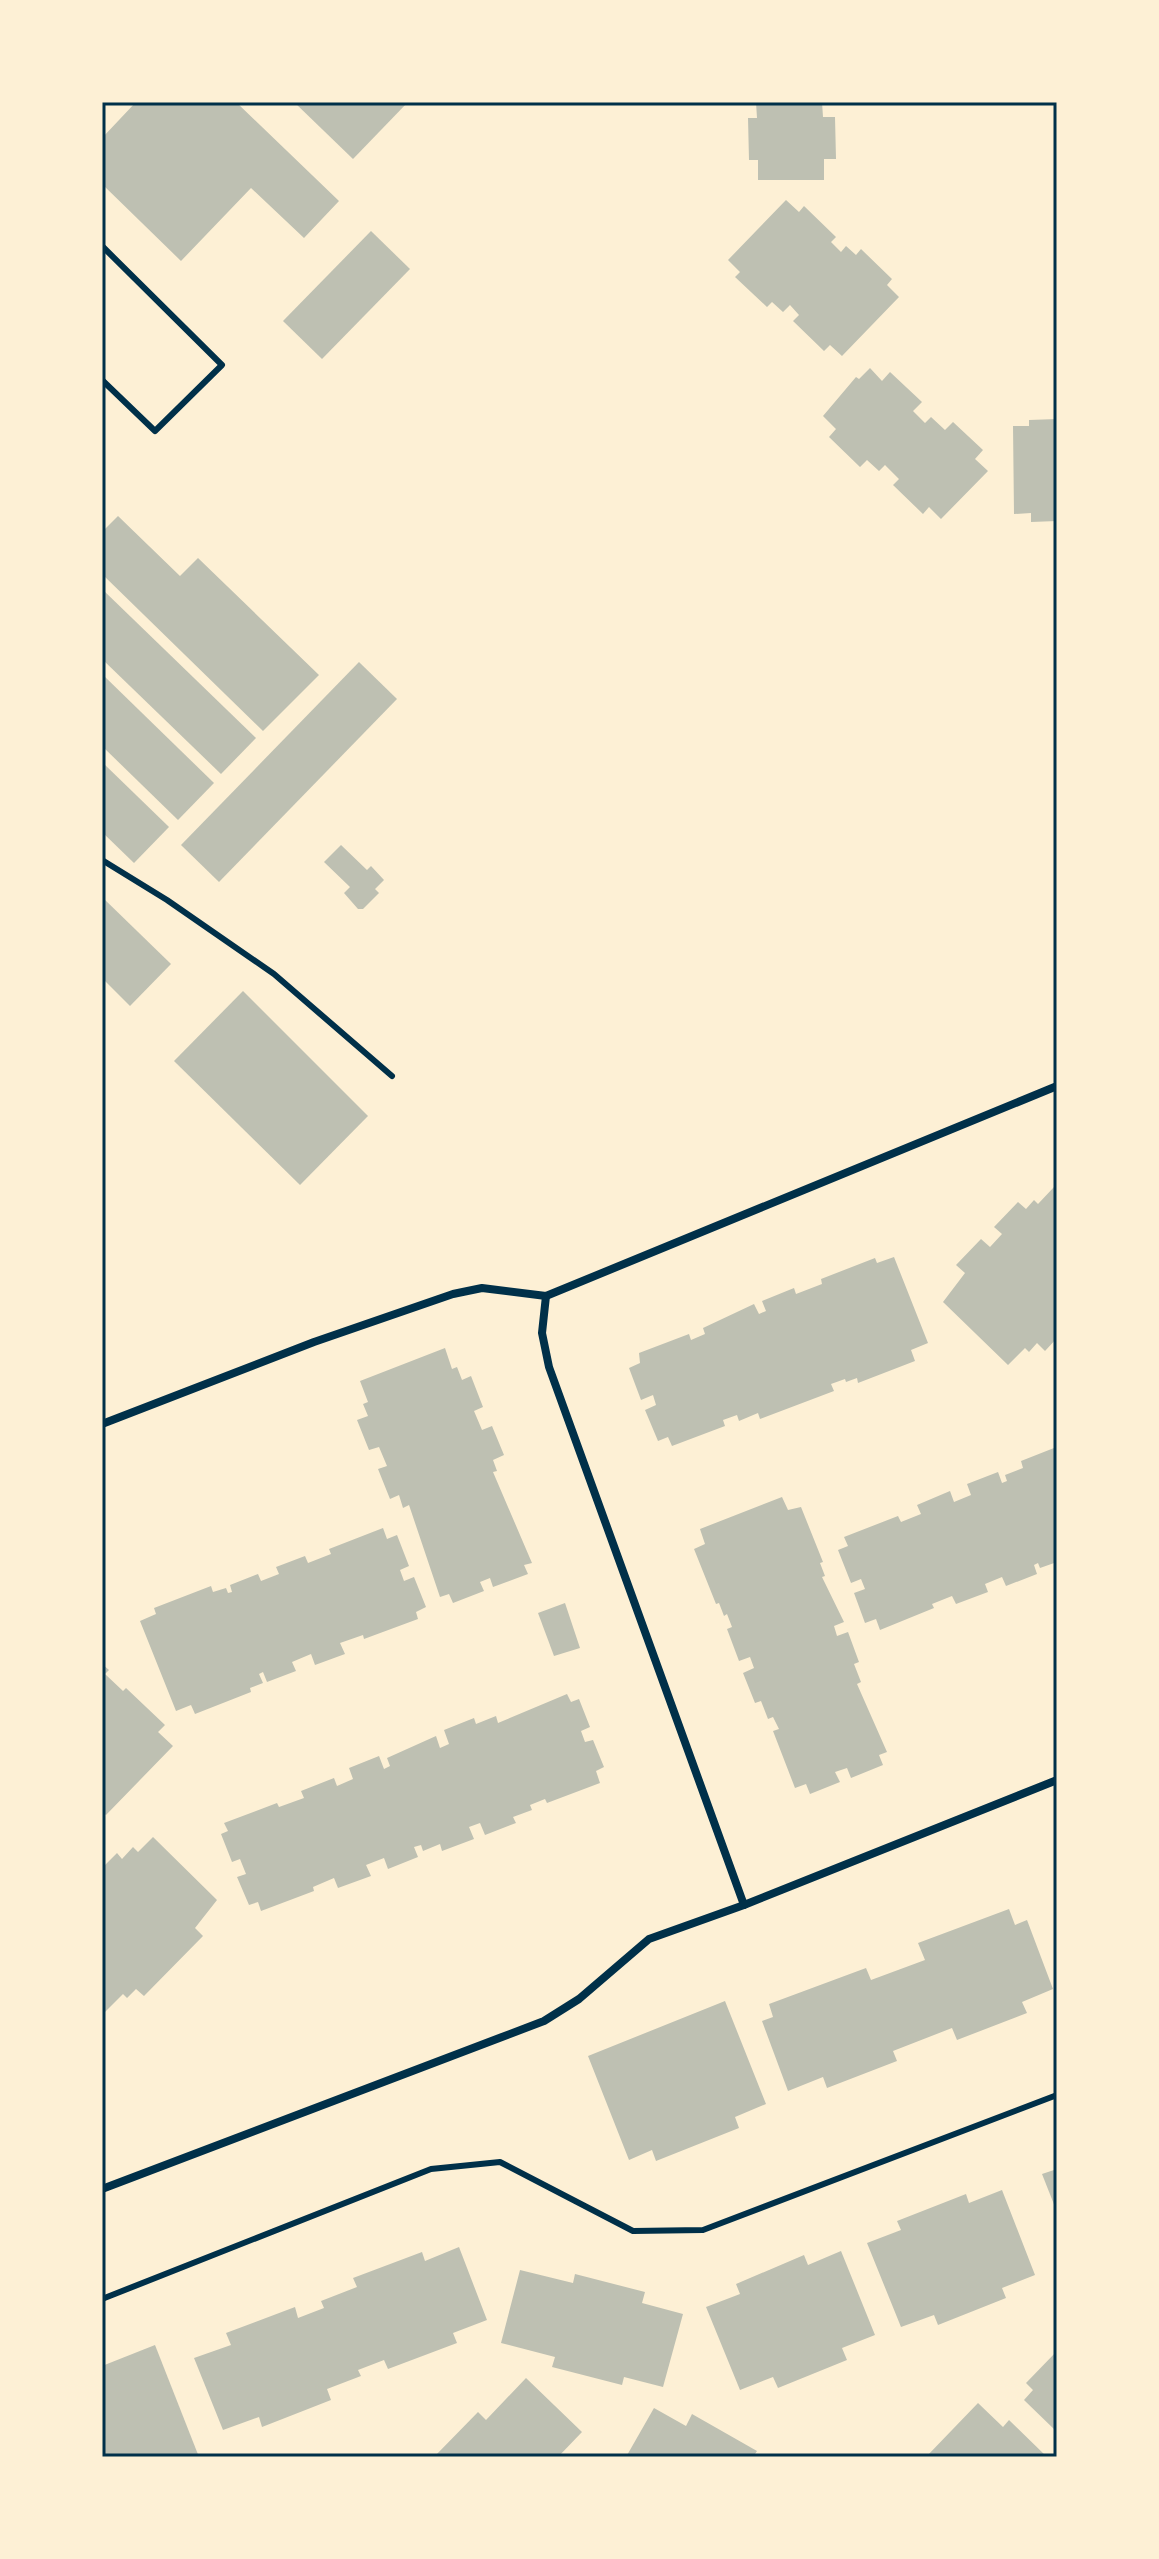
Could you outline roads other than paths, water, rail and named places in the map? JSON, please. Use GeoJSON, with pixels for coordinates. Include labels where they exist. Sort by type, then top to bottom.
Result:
{"type":"FeatureCollection","features":[{"type":"Feature","properties":{"kind":"street"},"geometry":{"type":"LineString","coordinates":[[102,1424],[314,1342],[453,1294],[482,1288],[546,1296],[1057,1086]]}},
{"type":"Feature","properties":{"kind":"street"},"geometry":{"type":"LineString","coordinates":[[546,1296],[542,1333],[549,1367],[744,1905]]}},
{"type":"Feature","properties":{"kind":"street"},"geometry":{"type":"LineString","coordinates":[[102,2189],[544,2021],[579,1999],[649,1939],[744,1905],[1057,1780]]}},
{"type":"Feature","properties":{"kind":"lane"},"geometry":{"type":"LineString","coordinates":[[102,246],[222,365],[155,431],[102,380]]}},
{"type":"Feature","properties":{"kind":"lane"},"geometry":{"type":"LineString","coordinates":[[102,860],[167,900],[274,974],[392,1076]]}},
{"type":"Feature","properties":{"kind":"lane"},"geometry":{"type":"LineString","coordinates":[[104,2297],[431,2169],[500,2162],[633,2231],[703,2230],[1057,2095]]}}]}
